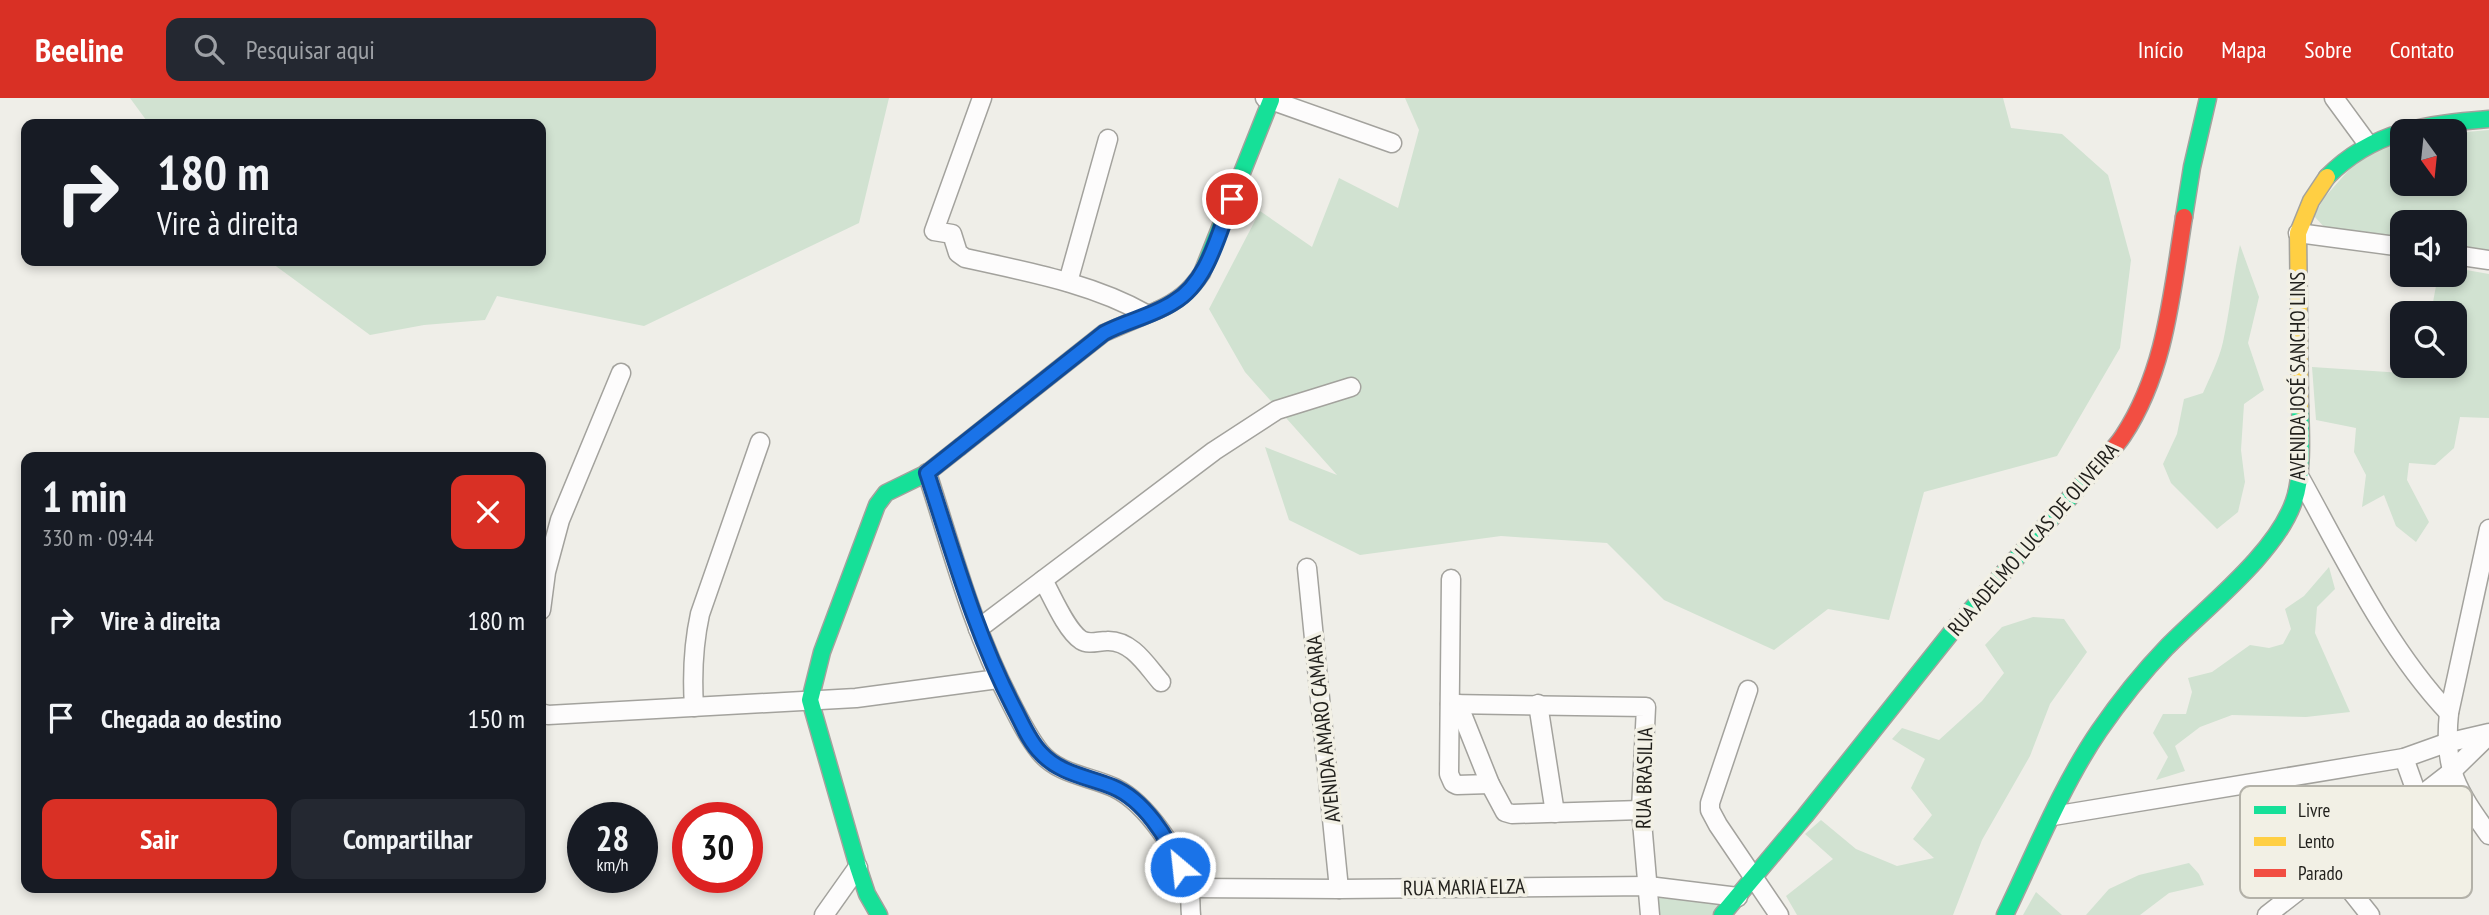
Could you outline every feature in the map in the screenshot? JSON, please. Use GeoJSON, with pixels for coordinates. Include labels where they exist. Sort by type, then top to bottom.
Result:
{"type":"FeatureCollection","features":[{"type":"Feature","properties":{"kind":"street"},"geometry":{"type":"LineString","coordinates":[[982,98],[934,231],[952,234],[958,253],[965,258],[1068,282],[1112,297],[1146,314]]}},
{"type":"Feature","properties":{"kind":"street","name":"RUA ADELMO LUCAS DE OLIVEIRA"},"geometry":{"type":"LineString","coordinates":[[1722,915],[1954,629],[2122,438],[2138,411],[2155,371],[2165,331],[2187,194],[2208,98]]}},
{"type":"Feature","properties":{"kind":"street"},"geometry":{"type":"LineString","coordinates":[[2334,98],[2368,143]]}},
{"type":"Feature","properties":{"kind":"street"},"geometry":{"type":"LineString","coordinates":[[879,915],[867,894],[858,867],[810,701],[822,652],[877,505],[886,493],[927,473],[1104,333],[1181,298],[1188,292],[1202,273],[1268,99],[1392,143]]}},
{"type":"Feature","properties":{"kind":"street","name":"AVENIDA JOSÉ SANCHO LINS"},"geometry":{"type":"LineString","coordinates":[[2005,915],[2098,732],[2133,685],[2165,649],[2264,551],[2283,527],[2295,499],[2301,447],[2298,233],[2305,209],[2322,183],[2343,161],[2368,143],[2396,132],[2419,127],[2489,119]]}},
{"type":"Feature","properties":{"kind":"street"},"geometry":{"type":"LineString","coordinates":[[1068,282],[1108,139]]}},
{"type":"Feature","properties":{"kind":"street"},"geometry":{"type":"LineString","coordinates":[[2298,233],[2390,245]]}},
{"type":"Feature","properties":{"kind":"street"},"geometry":{"type":"LineString","coordinates":[[2467,257],[2489,260]]}},
{"type":"Feature","properties":{"kind":"street"},"geometry":{"type":"LineString","coordinates":[[546,572],[560,520],[621,373]]}},
{"type":"Feature","properties":{"kind":"street"},"geometry":{"type":"LineString","coordinates":[[978,629],[1214,451],[1277,410],[1351,387]]}},
{"type":"Feature","properties":{"kind":"street"},"geometry":{"type":"LineString","coordinates":[[694,707],[693,651],[700,614],[760,442]]}},
{"type":"Feature","properties":{"kind":"street"},"geometry":{"type":"LineString","coordinates":[[927,473],[978,629],[998,678],[1026,730],[1042,754],[1069,773],[1116,788],[1142,808],[1172,847],[1189,888],[1191,915]]}},
{"type":"Feature","properties":{"kind":"street"},"geometry":{"type":"LineString","coordinates":[[2299,476],[2394,643],[2413,672],[2449,713]]}},
{"type":"Feature","properties":{"kind":"street"},"geometry":{"type":"LineString","coordinates":[[2458,786],[2451,772],[2446,743],[2449,713],[2489,529]]}},
{"type":"Feature","properties":{"kind":"street","name":"AVENIDA AMARO CAMARA"},"geometry":{"type":"LineString","coordinates":[[1307,568],[1339,889]]}},
{"type":"Feature","properties":{"kind":"street"},"geometry":{"type":"LineString","coordinates":[[1451,579],[1454,704],[1450,779],[1457,785],[1490,784]]}},
{"type":"Feature","properties":{"kind":"street"},"geometry":{"type":"LineString","coordinates":[[1043,580],[1074,634],[1083,642],[1108,641],[1125,644],[1161,682]]}},
{"type":"Feature","properties":{"kind":"street"},"geometry":{"type":"LineString","coordinates":[[546,714],[856,698],[998,678]]}},
{"type":"Feature","properties":{"kind":"street"},"geometry":{"type":"LineString","coordinates":[[1748,690],[1710,803],[1710,810],[1779,915]]}},
{"type":"Feature","properties":{"kind":"street"},"geometry":{"type":"LineString","coordinates":[[1454,704],[1490,784],[1506,812],[1641,810]]}},
{"type":"Feature","properties":{"kind":"street","name":"RUA BRASILIA"},"geometry":{"type":"LineString","coordinates":[[1454,704],[1646,706],[1641,810],[1650,915]]}},
{"type":"Feature","properties":{"kind":"street"},"geometry":{"type":"LineString","coordinates":[[1538,704],[1555,813]]}},
{"type":"Feature","properties":{"kind":"street"},"geometry":{"type":"LineString","coordinates":[[2053,817],[2404,758],[2446,743],[2489,734]]}},
{"type":"Feature","properties":{"kind":"street"},"geometry":{"type":"LineString","coordinates":[[2433,786],[2451,772],[2489,734]]}},
{"type":"Feature","properties":{"kind":"street"},"geometry":{"type":"LineString","coordinates":[[2404,758],[2414,786]]}},
{"type":"Feature","properties":{"kind":"street"},"geometry":{"type":"LineString","coordinates":[[2472,809],[2489,835]]}},
{"type":"Feature","properties":{"kind":"street"},"geometry":{"type":"LineString","coordinates":[[824,915],[858,867]]}},
{"type":"Feature","properties":{"kind":"street","name":"RUA MARIA ELZA"},"geometry":{"type":"LineString","coordinates":[[1189,888],[1648,886],[1738,897]]}},
{"type":"Feature","properties":{"kind":"street"},"geometry":{"type":"LineString","coordinates":[[2267,915],[2289,898]]}},
{"type":"Feature","properties":{"kind":"street"},"geometry":{"type":"LineString","coordinates":[[2356,898],[2370,915]]}},
{"type":"Feature","properties":{"kind":"green space"},"geometry":{"type":"Polygon","coordinates":[[[130,98],[889,98],[859,223],[644,326],[497,296],[485,320],[424,325],[370,335],[276,266],[546,266],[546,119],[145,119],[130,98]]]}},
{"type":"Feature","properties":{"kind":"green space"},"geometry":{"type":"Polygon","coordinates":[[[1405,98],[2003,98],[2011,128],[2062,134],[2108,175],[2131,260],[2120,348],[2057,456],[1924,492],[1889,620],[1828,609],[1774,650],[1664,600],[1607,543],[1501,536],[1360,555],[1289,520],[1265,447],[1337,475],[1245,372],[1209,309],[1260,211],[1312,247],[1339,178],[1398,208],[1419,130],[1405,98]]]}},
{"type":"Feature","properties":{"kind":"green space"},"geometry":{"type":"Polygon","coordinates":[[[2489,130],[2489,262],[2467,257],[2467,210],[2390,210],[2390,240],[2327,230],[2314,216],[2324,198],[2362,155],[2390,145],[2390,196],[2468,196],[2468,132],[2489,130]]]}},
{"type":"Feature","properties":{"kind":"green space"},"geometry":{"type":"Polygon","coordinates":[[[2240,245],[2259,297],[2248,343],[2264,390],[2244,404],[2241,450],[2245,482],[2238,512],[2217,529],[2171,483],[2163,464],[2177,434],[2184,399],[2203,393],[2219,355],[2240,245]]]}},
{"type":"Feature","properties":{"kind":"green space"},"geometry":{"type":"Polygon","coordinates":[[[2467,270],[2489,274],[2489,418],[2460,417],[2454,448],[2435,465],[2409,463],[2407,480],[2429,522],[2416,542],[2396,526],[2384,495],[2362,507],[2366,475],[2354,452],[2356,428],[2316,420],[2312,367],[2390,372],[2390,378],[2467,378],[2467,301],[2433,301],[2436,287],[2467,287],[2467,270]]]}},
{"type":"Feature","properties":{"kind":"green space"},"geometry":{"type":"Polygon","coordinates":[[[2329,567],[2335,589],[2317,607],[2315,633],[2350,712],[2306,717],[2232,715],[2200,727],[2175,746],[2185,771],[2156,780],[2168,757],[2153,733],[2163,714],[2186,714],[2192,692],[2188,678],[2212,672],[2250,645],[2269,648],[2283,644],[2291,629],[2285,609],[2304,596],[2329,567]]]}},
{"type":"Feature","properties":{"kind":"green space"},"geometry":{"type":"Polygon","coordinates":[[[2033,617],[2064,619],[2087,652],[2050,704],[2030,756],[1982,840],[1953,915],[1797,915],[1786,896],[1833,859],[1805,834],[1821,820],[1856,849],[1897,866],[1934,858],[1913,839],[1932,815],[1911,788],[1925,759],[1892,739],[1902,728],[1939,740],[1982,701],[2004,673],[1985,645],[2002,627],[2033,617]]]}},
{"type":"Feature","properties":{"kind":"green space"},"geometry":{"type":"Polygon","coordinates":[[[2189,863],[2204,885],[2169,893],[2140,915],[2086,915],[2109,889],[2139,875],[2189,863]]]}},
{"type":"Feature","properties":{"kind":"green space"},"geometry":{"type":"Polygon","coordinates":[[[1657,888],[1734,898],[1719,915],[1657,915],[1657,888]]]}},
{"type":"Feature","properties":{"kind":"green space"},"geometry":{"type":"Polygon","coordinates":[[[2036,892],[2062,915],[2023,915],[2036,892]]]}},
{"type":"Feature","properties":{"kind":"traffic: fast"},"geometry":{"type":"LineString","coordinates":[[2184,217],[2208,98]]}},
{"type":"Feature","properties":{"kind":"traffic: fast"},"geometry":{"type":"LineString","coordinates":[[1158,310],[1183,295],[1202,273],[1271,100]]}},
{"type":"Feature","properties":{"kind":"traffic: fast"},"geometry":{"type":"LineString","coordinates":[[2327,177],[2345,161],[2382,139],[2423,127],[2489,119]]}},
{"type":"Feature","properties":{"kind":"traffic: fast"},"geometry":{"type":"LineString","coordinates":[[2005,915],[2061,797],[2107,720],[2157,658],[2256,560],[2285,521],[2299,480],[2300,406]]}},
{"type":"Feature","properties":{"kind":"traffic: fast"},"geometry":{"type":"LineString","coordinates":[[879,915],[867,894],[858,867],[810,700],[822,652],[877,505],[886,493],[927,473],[960,447]]}},
{"type":"Feature","properties":{"kind":"traffic: fast"},"geometry":{"type":"LineString","coordinates":[[1722,915],[1954,629],[2095,469]]}},
{"type":"Feature","properties":{"kind":"traffic: slow"},"geometry":{"type":"LineString","coordinates":[[2300,406],[2298,233],[2311,201],[2327,177]]}},
{"type":"Feature","properties":{"kind":"traffic: jam"},"geometry":{"type":"LineString","coordinates":[[2095,469],[2123,436],[2149,385],[2171,302],[2184,217]]}},
{"type":"Feature","properties":{"kind":"traffic: jam"},"geometry":{"type":"LineString","coordinates":[[960,447],[1104,333],[1158,310]]}},
{"type":"Feature","properties":{"kind":"route"},"geometry":{"type":"LineString","coordinates":[[1180,867],[1172,847],[1142,808],[1116,788],[1069,773],[1042,754],[1026,730],[998,678],[978,629],[927,473],[1104,333],[1126,321],[1173,303],[1188,292],[1202,273],[1232,199]]}}]}
